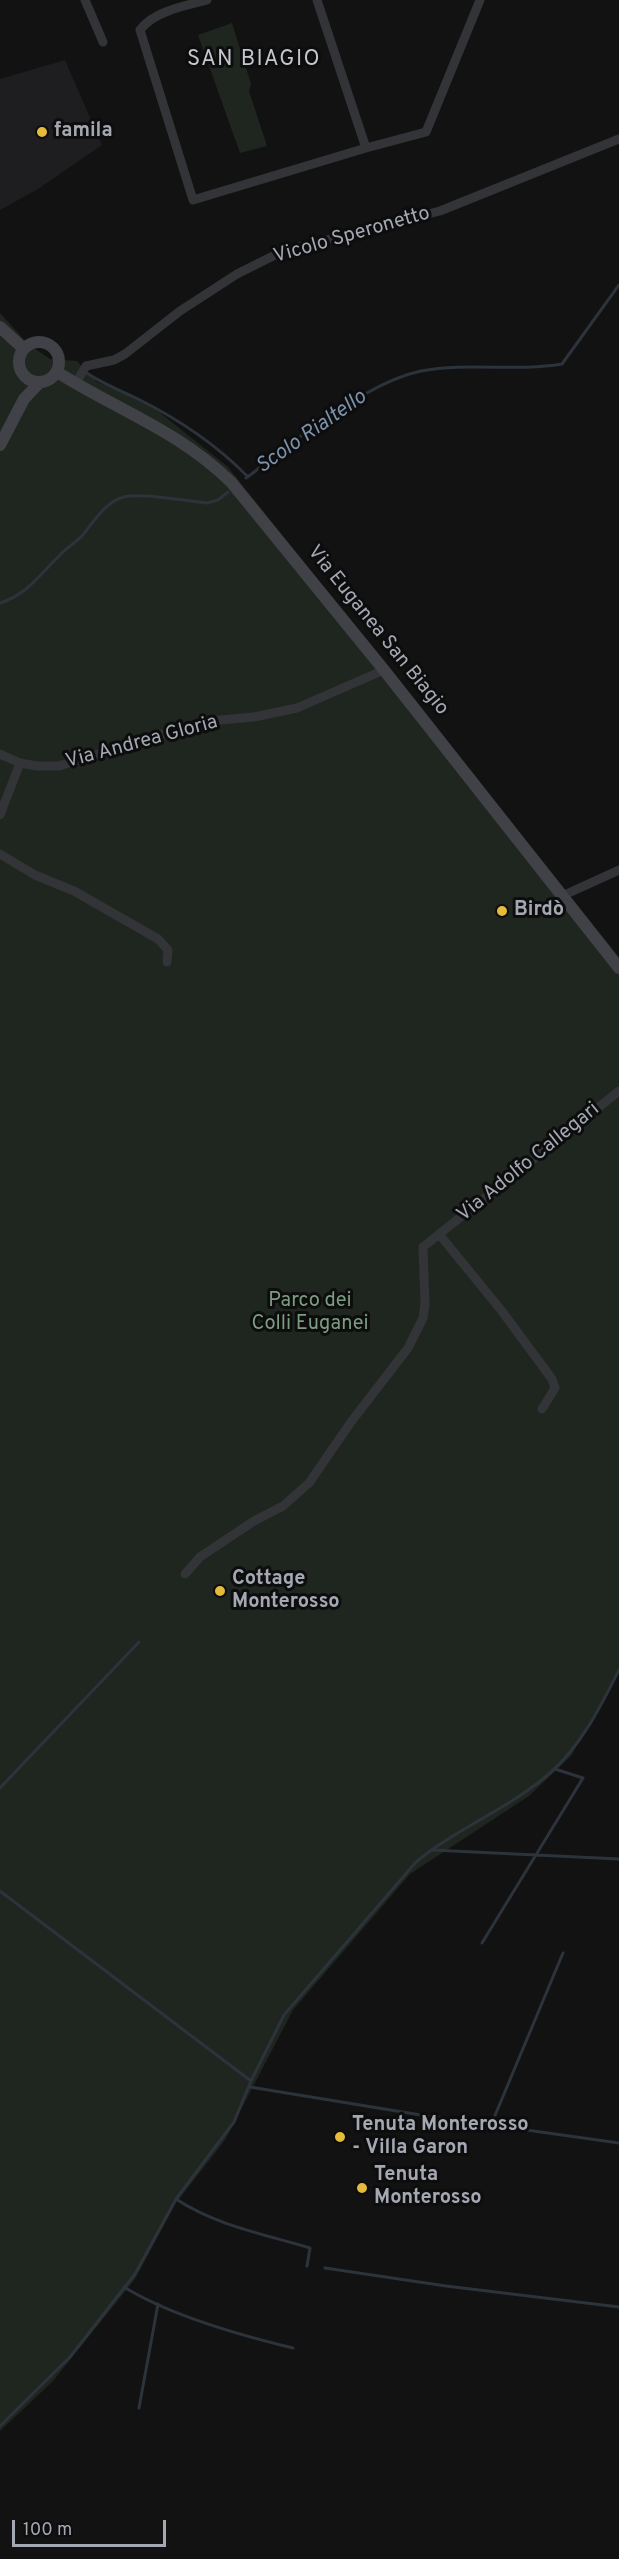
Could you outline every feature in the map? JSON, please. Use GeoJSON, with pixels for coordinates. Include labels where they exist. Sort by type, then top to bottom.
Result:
{"type":"FeatureCollection","features":[{"type":"Feature","properties":{"kind":"main road"},"geometry":{"type":"LineString","coordinates":[[0,327],[24,350]]}},
{"type":"Feature","properties":{"kind":"main road"},"geometry":{"type":"LineString","coordinates":[[0,445],[24,399],[40,382],[51,378],[57,372],[59,358],[49,345],[33,343],[24,350],[20,366],[25,375],[24,399]]}},
{"type":"Feature","properties":{"kind":"main road","name":"Via Euganea San Biagio"},"geometry":{"type":"LineString","coordinates":[[57,372],[166,431],[221,473],[293,556],[619,968]]}},
{"type":"Feature","properties":{"kind":"main road"},"geometry":{"type":"LineString","coordinates":[[25,375],[40,382]]}},
{"type":"Feature","properties":{"kind":"street"},"geometry":{"type":"LineString","coordinates":[[86,0],[104,42]]}},
{"type":"Feature","properties":{"kind":"street"},"geometry":{"type":"LineString","coordinates":[[207,0],[191,2],[160,15],[147,22],[140,30],[193,200],[426,132],[480,0]]}},
{"type":"Feature","properties":{"kind":"street"},"geometry":{"type":"LineString","coordinates":[[317,0],[366,148]]}},
{"type":"Feature","properties":{"kind":"street","name":"Vicolo Speronetto"},"geometry":{"type":"LineString","coordinates":[[76,383],[86,366],[114,360],[125,354],[180,311],[237,274],[283,252],[440,211],[619,139]]}},
{"type":"Feature","properties":{"kind":"street","name":"Via Andrea Gloria"},"geometry":{"type":"LineString","coordinates":[[0,754],[20,763],[59,766],[174,731],[220,720],[254,717],[297,708],[384,670]]}},
{"type":"Feature","properties":{"kind":"street"},"geometry":{"type":"LineString","coordinates":[[0,815],[20,763]]}},
{"type":"Feature","properties":{"kind":"street"},"geometry":{"type":"LineString","coordinates":[[0,854],[35,875],[74,891],[158,939],[168,950],[167,962]]}},
{"type":"Feature","properties":{"kind":"street"},"geometry":{"type":"LineString","coordinates":[[562,896],[619,870]]}},
{"type":"Feature","properties":{"kind":"street","name":"Via Adolfo Callegari"},"geometry":{"type":"LineString","coordinates":[[185,1574],[200,1557],[254,1521],[283,1506],[309,1483],[351,1422],[408,1348],[423,1318],[425,1304],[423,1247],[619,1091]]}},
{"type":"Feature","properties":{"kind":"street","name":"Via Adolfo Callegari"},"geometry":{"type":"LineString","coordinates":[[439,1234],[501,1310],[552,1379],[555,1388],[542,1409]]}},
{"type":"Feature","properties":{"kind":"shaded area"},"geometry":{"type":"Polygon","coordinates":[[[65,60],[102,145],[38,189],[0,210],[0,79],[65,60]]]}},
{"type":"Feature","properties":{"kind":"green space"},"geometry":{"type":"Polygon","coordinates":[[[232,23],[251,84],[249,91],[267,146],[240,153],[198,35],[232,23]]]}},
{"type":"Feature","properties":{"kind":"green space","name":"Parco dei Colli Euganei"},"geometry":{"type":"Polygon","coordinates":[[[0,313],[28,344],[50,359],[77,361],[97,382],[149,404],[228,467],[619,957],[619,1670],[571,1756],[529,1796],[410,1874],[293,2010],[225,2140],[176,2203],[135,2279],[53,2381],[0,2431],[0,313]]]}},
{"type":"Feature","properties":{"kind":"waterway","name":"Scolo Rialtello"},"geometry":{"type":"LineString","coordinates":[[246,478],[285,446],[345,406],[405,375],[439,368],[527,367],[562,364],[619,285]]}},
{"type":"Feature","properties":{"kind":"waterway"},"geometry":{"type":"LineString","coordinates":[[84,371],[182,424],[210,443],[248,477]]}},
{"type":"Feature","properties":{"kind":"waterway","name":"Scolo Rialtello"},"geometry":{"type":"LineString","coordinates":[[0,603],[33,583],[62,552],[81,537],[114,501],[129,496],[138,496],[207,503],[218,500],[228,492]]}},
{"type":"Feature","properties":{"kind":"waterway"},"geometry":{"type":"LineString","coordinates":[[0,1788],[139,1642]]}},
{"type":"Feature","properties":{"kind":"waterway"},"geometry":{"type":"LineString","coordinates":[[0,2426],[70,2357],[135,2274],[176,2199],[234,2122],[251,2081],[284,2015],[416,1862],[448,1839],[534,1786],[561,1762],[581,1738],[619,1670]]}},
{"type":"Feature","properties":{"kind":"waterway"},"geometry":{"type":"LineString","coordinates":[[482,1943],[583,1778],[555,1769]]}},
{"type":"Feature","properties":{"kind":"waterway"},"geometry":{"type":"LineString","coordinates":[[432,1850],[619,1859]]}},
{"type":"Feature","properties":{"kind":"waterway"},"geometry":{"type":"LineString","coordinates":[[0,1891],[251,2081]]}},
{"type":"Feature","properties":{"kind":"waterway"},"geometry":{"type":"LineString","coordinates":[[491,2125],[563,1953]]}},
{"type":"Feature","properties":{"kind":"waterway"},"geometry":{"type":"LineString","coordinates":[[250,2087],[427,2116],[619,2143]]}},
{"type":"Feature","properties":{"kind":"waterway"},"geometry":{"type":"LineString","coordinates":[[176,2199],[224,2223],[310,2248],[307,2266]]}},
{"type":"Feature","properties":{"kind":"waterway"},"geometry":{"type":"LineString","coordinates":[[325,2268],[446,2286],[619,2307]]}},
{"type":"Feature","properties":{"kind":"waterway"},"geometry":{"type":"LineString","coordinates":[[124,2287],[184,2316],[228,2331],[293,2348]]}},
{"type":"Feature","properties":{"kind":"waterway"},"geometry":{"type":"LineString","coordinates":[[139,2408],[158,2304]]}},
{"type":"Feature","properties":{"kind":"place","name":"famila"},"geometry":{"type":"Point","coordinates":[42,132]}},
{"type":"Feature","properties":{"kind":"place","name":"Birdò"},"geometry":{"type":"Point","coordinates":[502,911]}},
{"type":"Feature","properties":{"kind":"place","name":"Cottage Monterosso"},"geometry":{"type":"Point","coordinates":[220,1591]}},
{"type":"Feature","properties":{"kind":"place","name":"Tenuta Monterosso - Villa Garon"},"geometry":{"type":"Point","coordinates":[340,2137]}},
{"type":"Feature","properties":{"kind":"place","name":"Tenuta Monterosso"},"geometry":{"type":"Point","coordinates":[362,2188]}},
{"type":"Feature","properties":{"kind":"district","name":"SAN BIAGIO"},"geometry":{"type":"Point","coordinates":[254,61]}}]}
